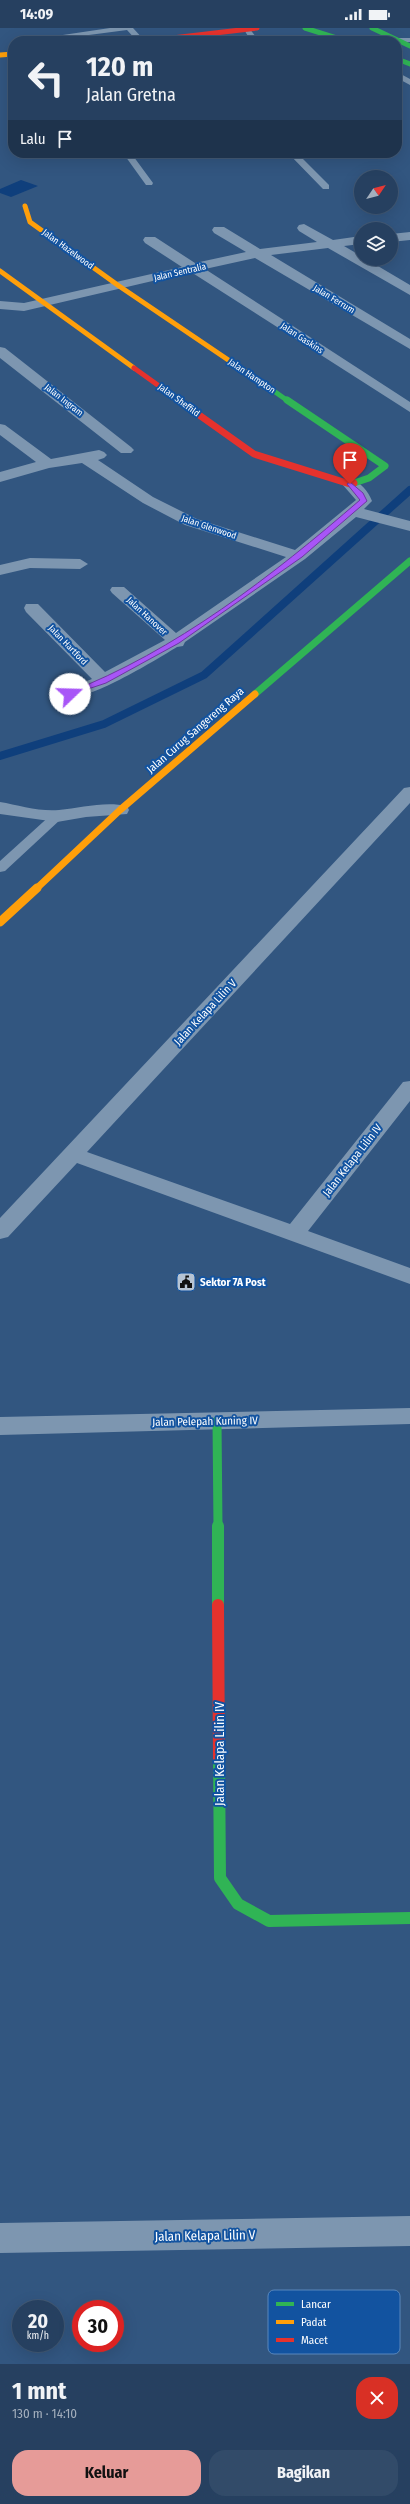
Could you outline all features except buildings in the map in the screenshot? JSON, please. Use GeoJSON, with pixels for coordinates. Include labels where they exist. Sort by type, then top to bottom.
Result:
{"type":"FeatureCollection","features":[{"type":"Feature","properties":{"kind":"street"},"geometry":{"type":"LineString","coordinates":[[188,36],[256,28]]}},
{"type":"Feature","properties":{"kind":"street"},"geometry":{"type":"LineString","coordinates":[[305,28],[330,36]]}},
{"type":"Feature","properties":{"kind":"street"},"geometry":{"type":"LineString","coordinates":[[372,28],[389,36]]}},
{"type":"Feature","properties":{"kind":"street","name":"Jalan Hazelwood"},"geometry":{"type":"LineString","coordinates":[[25,206],[30,222],[119,286]]}},
{"type":"Feature","properties":{"kind":"street"},"geometry":{"type":"LineString","coordinates":[[304,228],[410,291]]}},
{"type":"Feature","properties":{"kind":"street","name":"Jalan Ferrum"},"geometry":{"type":"LineString","coordinates":[[218,230],[410,346]]}},
{"type":"Feature","properties":{"kind":"street"},"geometry":{"type":"LineString","coordinates":[[398,238],[409,237]]}},
{"type":"Feature","properties":{"kind":"street","name":"Jalan Gaskins"},"geometry":{"type":"LineString","coordinates":[[150,240],[410,408]]}},
{"type":"Feature","properties":{"kind":"street","name":"Jalan Sentralia"},"geometry":{"type":"LineString","coordinates":[[0,305],[20,308],[258,254],[354,241]]}},
{"type":"Feature","properties":{"kind":"street","name":"Jalan Sheffild"},"geometry":{"type":"LineString","coordinates":[[0,271],[254,454],[350,484]]}},
{"type":"Feature","properties":{"kind":"street","name":"Jalan Hampton"},"geometry":{"type":"LineString","coordinates":[[119,286],[385,466],[369,478],[350,484]]}},
{"type":"Feature","properties":{"kind":"street","name":"Jalan Ingram"},"geometry":{"type":"LineString","coordinates":[[0,351],[126,450],[85,458]]}},
{"type":"Feature","properties":{"kind":"street"},"geometry":{"type":"LineString","coordinates":[[0,428],[48,464]]}},
{"type":"Feature","properties":{"kind":"street"},"geometry":{"type":"LineString","coordinates":[[0,478],[48,464],[85,458]]}},
{"type":"Feature","properties":{"kind":"street","name":"Jalan Glenwood"},"geometry":{"type":"LineString","coordinates":[[85,458],[148,500],[191,522],[300,556]]}},
{"type":"Feature","properties":{"kind":"street"},"geometry":{"type":"LineString","coordinates":[[70,694],[104,681],[177,642],[300,556],[364,501],[361,494],[350,484]]}},
{"type":"Feature","properties":{"kind":"street"},"geometry":{"type":"LineString","coordinates":[[352,511],[410,526]]}},
{"type":"Feature","properties":{"kind":"street","name":"Jalan Curug Sangereng Raya"},"geometry":{"type":"LineString","coordinates":[[0,922],[120,810],[410,561]]}},
{"type":"Feature","properties":{"kind":"street"},"geometry":{"type":"LineString","coordinates":[[0,570],[30,563],[80,564]]}},
{"type":"Feature","properties":{"kind":"street","name":"Jalan Hanover"},"geometry":{"type":"LineString","coordinates":[[118,590],[177,642]]}},
{"type":"Feature","properties":{"kind":"street","name":"Jalan Hartford"},"geometry":{"type":"LineString","coordinates":[[32,608],[104,681]]}},
{"type":"Feature","properties":{"kind":"street","name":"Jalan Kelapa Lilin V"},"geometry":{"type":"LineString","coordinates":[[0,1232],[410,792]]}},
{"type":"Feature","properties":{"kind":"street"},"geometry":{"type":"LineString","coordinates":[[0,808],[58,816],[86,811],[120,810]]}},
{"type":"Feature","properties":{"kind":"street","name":"Jalan Kelapa Lilin IV"},"geometry":{"type":"LineString","coordinates":[[294,1234],[410,1087]]}},
{"type":"Feature","properties":{"kind":"street"},"geometry":{"type":"LineString","coordinates":[[73,1154],[410,1276]]}},
{"type":"Feature","properties":{"kind":"street","name":"Jalan Pelepah Kuning IV"},"geometry":{"type":"LineString","coordinates":[[0,1426],[410,1416]]}},
{"type":"Feature","properties":{"kind":"street","name":"Jalan Kelapa Lilin IV"},"geometry":{"type":"LineString","coordinates":[[217,1421],[220,1878],[238,1904],[268,1921],[410,1918]]}},
{"type":"Feature","properties":{"kind":"street","name":"Jalan Kelapa Lilin V"},"geometry":{"type":"LineString","coordinates":[[0,2238],[410,2231]]}},
{"type":"Feature","properties":{"kind":"lane"},"geometry":{"type":"LineString","coordinates":[[65,36],[129,28],[136,36]]}},
{"type":"Feature","properties":{"kind":"lane"},"geometry":{"type":"LineString","coordinates":[[246,29],[251,36]]}},
{"type":"Feature","properties":{"kind":"lane"},"geometry":{"type":"LineString","coordinates":[[131,158],[149,182]]}},
{"type":"Feature","properties":{"kind":"lane"},"geometry":{"type":"LineString","coordinates":[[297,158],[326,187]]}},
{"type":"Feature","properties":{"kind":"lane"},"geometry":{"type":"LineString","coordinates":[[0,868],[58,816]]}},
{"type":"Feature","properties":{"kind":"water"},"geometry":{"type":"Polygon","coordinates":[[[21,180],[38,186],[11,197],[0,193],[0,189],[21,180]]]}},
{"type":"Feature","properties":{"kind":"waterway"},"geometry":{"type":"LineString","coordinates":[[0,756],[104,724],[204,675],[410,490]]}},
{"type":"Feature","properties":{"kind":"traffic: fast"},"geometry":{"type":"LineString","coordinates":[[305,28],[330,36]]}},
{"type":"Feature","properties":{"kind":"traffic: fast"},"geometry":{"type":"LineString","coordinates":[[372,28],[389,36]]}},
{"type":"Feature","properties":{"kind":"traffic: fast"},"geometry":{"type":"LineString","coordinates":[[402,42],[410,46]]}},
{"type":"Feature","properties":{"kind":"traffic: fast"},"geometry":{"type":"LineString","coordinates":[[402,61],[410,64]]}},
{"type":"Feature","properties":{"kind":"traffic: fast"},"geometry":{"type":"LineString","coordinates":[[271,389],[385,466],[369,478],[354,483]]}},
{"type":"Feature","properties":{"kind":"traffic: fast"},"geometry":{"type":"LineString","coordinates":[[255,694],[410,561]]}},
{"type":"Feature","properties":{"kind":"traffic: fast"},"geometry":{"type":"LineString","coordinates":[[217,1421],[218,1605]]}},
{"type":"Feature","properties":{"kind":"traffic: fast"},"geometry":{"type":"LineString","coordinates":[[219,1759],[220,1878],[238,1904],[269,1921],[410,1918]]}},
{"type":"Feature","properties":{"kind":"traffic: slow"},"geometry":{"type":"LineString","coordinates":[[0,55],[8,54]]}},
{"type":"Feature","properties":{"kind":"traffic: slow"},"geometry":{"type":"LineString","coordinates":[[25,206],[30,222],[119,286],[271,389]]}},
{"type":"Feature","properties":{"kind":"traffic: slow"},"geometry":{"type":"LineString","coordinates":[[0,271],[134,368]]}},
{"type":"Feature","properties":{"kind":"traffic: slow"},"geometry":{"type":"LineString","coordinates":[[0,922],[120,810],[255,694]]}},
{"type":"Feature","properties":{"kind":"traffic: jam"},"geometry":{"type":"LineString","coordinates":[[189,36],[257,28]]}},
{"type":"Feature","properties":{"kind":"traffic: jam"},"geometry":{"type":"LineString","coordinates":[[134,368],[254,454],[350,484],[354,483]]}},
{"type":"Feature","properties":{"kind":"traffic: jam"},"geometry":{"type":"LineString","coordinates":[[218,1605],[219,1759]]}},
{"type":"Feature","properties":{"kind":"place","name":"Sektor 7A Post"},"geometry":{"type":"Point","coordinates":[186,1282]}},
{"type":"Feature","properties":{"kind":"route"},"geometry":{"type":"LineString","coordinates":[[70,694],[104,681],[177,642],[300,556],[364,501],[361,494],[350,484]]}}]}
